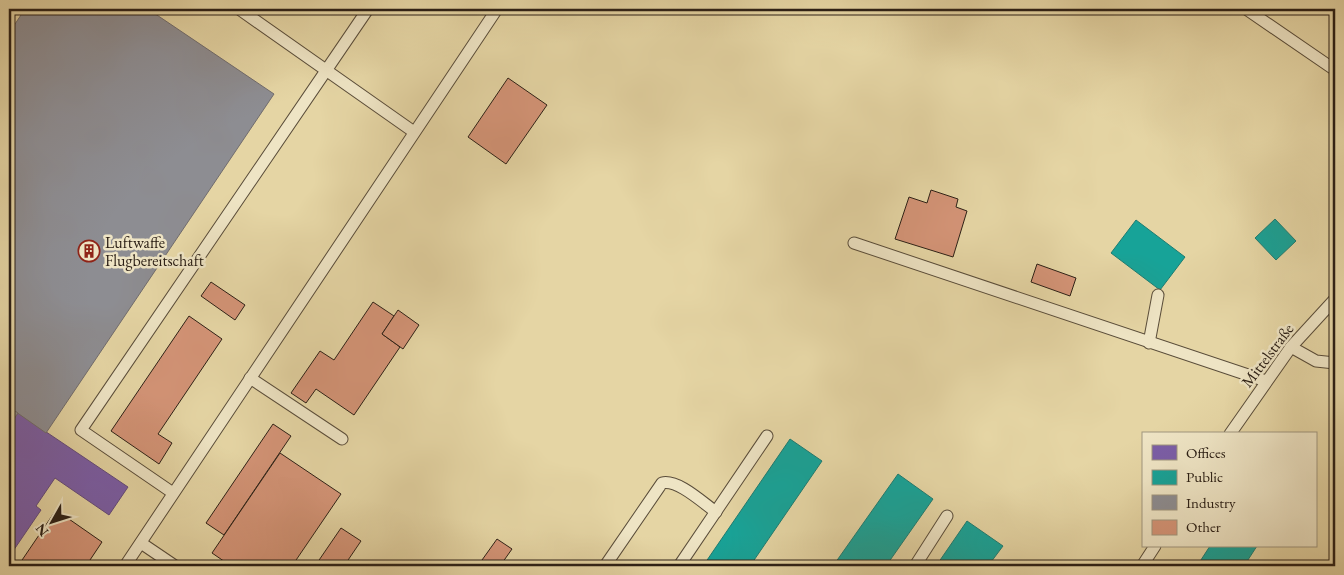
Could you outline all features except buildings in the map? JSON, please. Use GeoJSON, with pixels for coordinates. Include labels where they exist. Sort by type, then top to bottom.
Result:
{"type":"FeatureCollection","features":[{"type":"Feature","properties":{"kind":"lane"},"geometry":{"type":"LineString","coordinates":[[239,9],[414,132]]}},
{"type":"Feature","properties":{"kind":"lane"},"geometry":{"type":"LineString","coordinates":[[173,493],[81,430],[368,9]]}},
{"type":"Feature","properties":{"kind":"lane"},"geometry":{"type":"LineString","coordinates":[[125,566],[497,9]]}},
{"type":"Feature","properties":{"kind":"lane"},"geometry":{"type":"LineString","coordinates":[[1246,9],[1335,70]]}},
{"type":"Feature","properties":{"kind":"lane"},"geometry":{"type":"LineString","coordinates":[[854,244],[1266,381]]}},
{"type":"Feature","properties":{"kind":"lane"},"geometry":{"type":"LineString","coordinates":[[1149,343],[1158,295]]}},
{"type":"Feature","properties":{"kind":"lane","name":"Mittelstraße"},"geometry":{"type":"LineString","coordinates":[[1231,432],[1291,347],[1335,299]]}},
{"type":"Feature","properties":{"kind":"lane"},"geometry":{"type":"LineString","coordinates":[[1291,347],[1316,361],[1335,362]]}},
{"type":"Feature","properties":{"kind":"lane"},"geometry":{"type":"LineString","coordinates":[[250,378],[342,439]]}},
{"type":"Feature","properties":{"kind":"lane"},"geometry":{"type":"LineString","coordinates":[[679,566],[767,436]]}},
{"type":"Feature","properties":{"kind":"lane"},"geometry":{"type":"LineString","coordinates":[[605,566],[662,483],[668,482],[677,485],[716,512]]}},
{"type":"Feature","properties":{"kind":"lane"},"geometry":{"type":"LineString","coordinates":[[915,566],[947,516]]}},
{"type":"Feature","properties":{"kind":"lane"},"geometry":{"type":"LineString","coordinates":[[141,543],[176,566]]}},
{"type":"Feature","properties":{"kind":"lane"},"geometry":{"type":"LineString","coordinates":[[1142,566],[1154,548]]}},
{"type":"Feature","properties":{"kind":"place","name":"Luftwaffe Flugbereitschaft"},"geometry":{"type":"Point","coordinates":[89,251]}}]}
